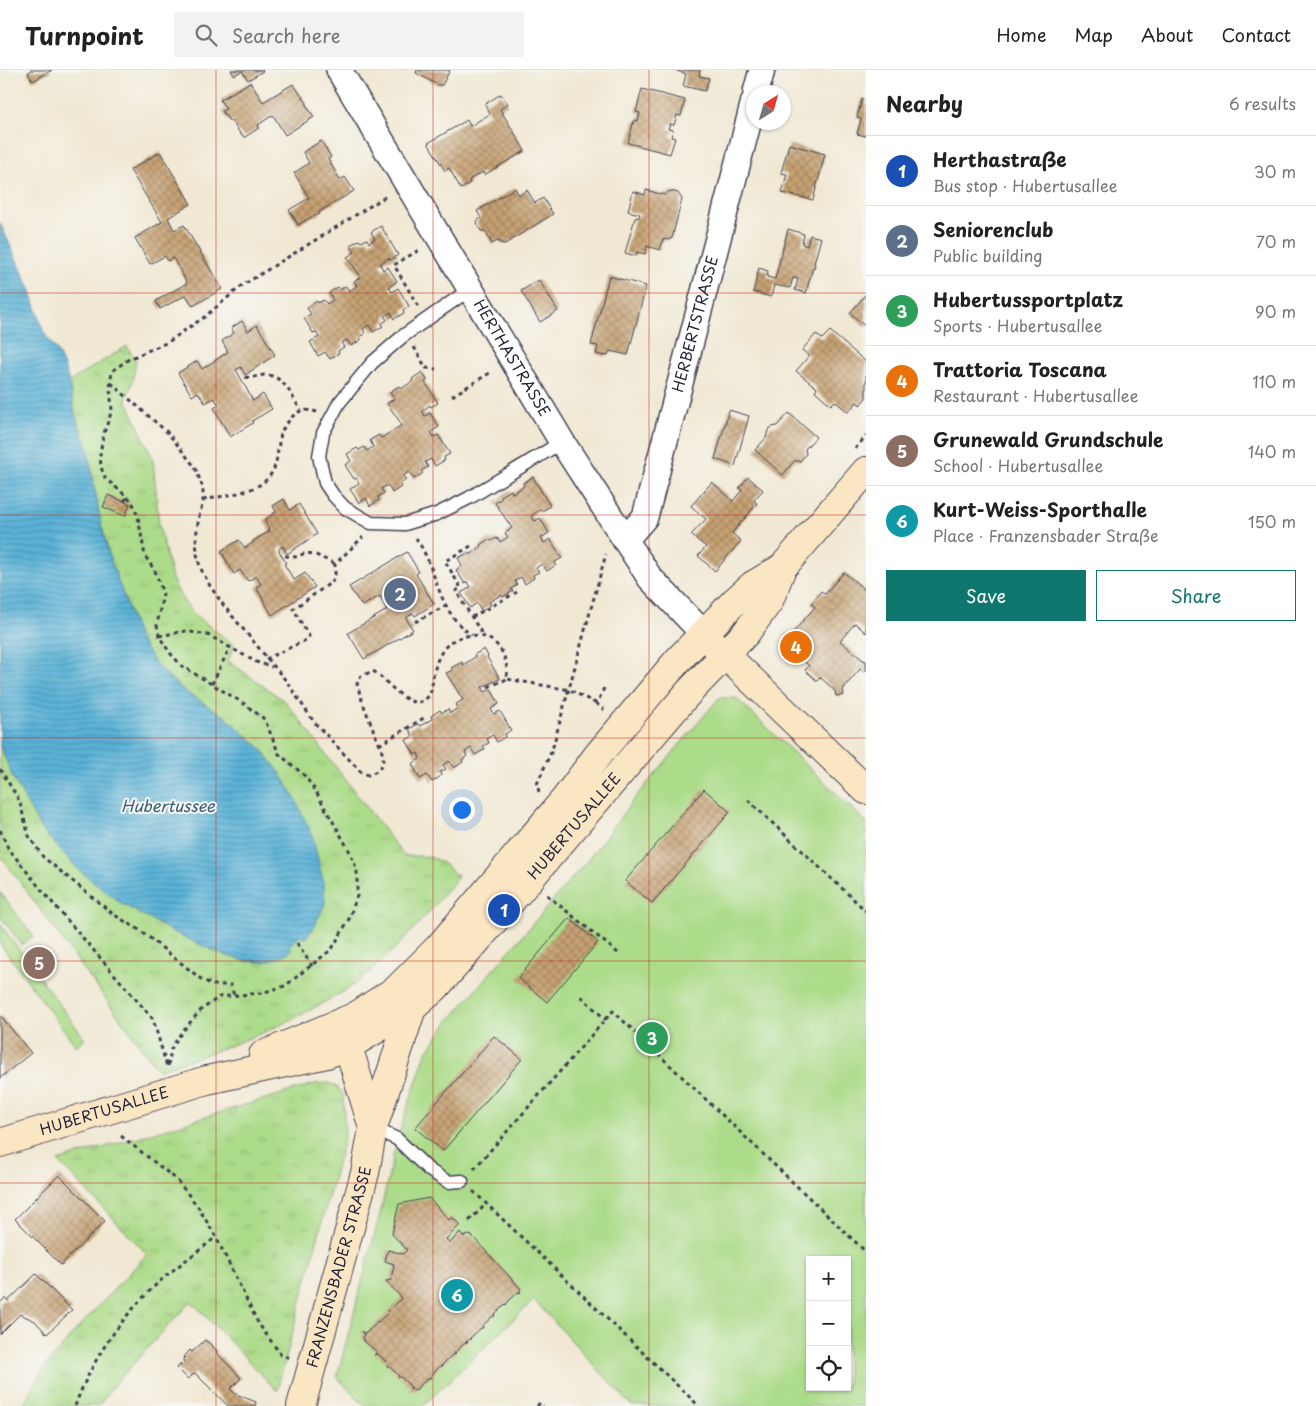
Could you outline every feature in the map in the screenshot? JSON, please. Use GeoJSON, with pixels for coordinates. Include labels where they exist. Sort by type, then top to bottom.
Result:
{"type":"FeatureCollection","features":[{"type":"Feature","properties":{"kind":"main road","name":"HUBERTUSALLEE"},"geometry":{"type":"LineString","coordinates":[[207,1080],[356,1016],[397,989],[440,947],[565,799],[597,756],[678,660],[735,600],[754,585],[782,568],[866,471]]}},
{"type":"Feature","properties":{"kind":"main road","name":"HUBERTUSALLEE"},"geometry":{"type":"LineString","coordinates":[[0,1142],[207,1080],[327,1054],[348,1046],[412,1008],[434,988],[469,950],[689,692],[746,633],[769,601],[782,568]]}},
{"type":"Feature","properties":{"kind":"main road"},"geometry":{"type":"LineString","coordinates":[[703,633],[866,789]]}},
{"type":"Feature","properties":{"kind":"main road","name":"FRANZENSBADER STRASSE"},"geometry":{"type":"LineString","coordinates":[[302,1405],[365,1173],[373,1128],[412,1008]]}},
{"type":"Feature","properties":{"kind":"main road"},"geometry":{"type":"LineString","coordinates":[[348,1046],[356,1016]]}},
{"type":"Feature","properties":{"kind":"main road","name":"FRANZENSBADER STRASSE"},"geometry":{"type":"LineString","coordinates":[[348,1046],[373,1128]]}},
{"type":"Feature","properties":{"kind":"street","name":"HERTHASTRASSE"},"geometry":{"type":"LineString","coordinates":[[339,70],[469,290],[562,442],[616,544],[703,633]]}},
{"type":"Feature","properties":{"kind":"street"},"geometry":{"type":"LineString","coordinates":[[758,85],[762,70]]}},
{"type":"Feature","properties":{"kind":"street","name":"HERBERTSTRASSE"},"geometry":{"type":"LineString","coordinates":[[616,544],[645,516],[746,130]]}},
{"type":"Feature","properties":{"kind":"lane"},"geometry":{"type":"LineString","coordinates":[[469,290],[406,334],[372,364],[339,403],[323,433],[318,456],[325,482],[333,495],[345,508],[371,523],[405,524],[437,514],[469,498],[562,442]]}},
{"type":"Feature","properties":{"kind":"lane"},"geometry":{"type":"LineString","coordinates":[[373,1128],[397,1139],[429,1170],[448,1182],[462,1181]]}},
{"type":"Feature","properties":{"kind":"path"},"geometry":{"type":"LineString","coordinates":[[0,830],[8,848],[44,893],[153,1020],[168,1068],[171,1049],[180,1034],[201,1010],[219,997],[260,993],[285,986],[332,949],[349,919],[357,896],[357,870],[349,850],[315,790],[304,775],[279,754],[263,718],[182,666],[170,653],[159,636],[157,625],[163,594],[161,585],[146,556],[138,517],[132,501],[105,478],[101,467],[100,455],[103,436],[112,410],[110,383],[112,371],[128,359],[168,342],[203,318],[243,285],[388,195]]}},
{"type":"Feature","properties":{"kind":"path"},"geometry":{"type":"LineString","coordinates":[[426,245],[394,265],[426,319]]}},
{"type":"Feature","properties":{"kind":"path"},"geometry":{"type":"LineString","coordinates":[[406,334],[426,368],[436,369]]}},
{"type":"Feature","properties":{"kind":"path"},"geometry":{"type":"LineString","coordinates":[[452,396],[500,367]]}},
{"type":"Feature","properties":{"kind":"path"},"geometry":{"type":"LineString","coordinates":[[203,500],[251,488],[262,484],[268,479],[277,464],[283,427],[298,411],[301,411],[279,379],[265,375],[253,379],[245,378]]}},
{"type":"Feature","properties":{"kind":"path"},"geometry":{"type":"LineString","coordinates":[[110,383],[168,433],[195,467],[203,488],[203,500],[196,537],[197,554],[200,567],[210,586],[266,659],[287,682],[314,722],[360,771],[368,775],[376,772],[381,766],[383,759],[357,684],[361,676],[373,670],[404,698],[413,702],[420,702],[430,695],[433,675],[442,651],[458,638],[483,635],[491,638],[503,654],[507,664],[508,679]]}},
{"type":"Feature","properties":{"kind":"path"},"geometry":{"type":"LineString","coordinates":[[124,501],[128,497]]}},
{"type":"Feature","properties":{"kind":"path"},"geometry":{"type":"LineString","coordinates":[[335,564],[364,536],[371,523]]}},
{"type":"Feature","properties":{"kind":"path"},"geometry":{"type":"LineString","coordinates":[[405,524],[415,536],[426,556],[445,606],[452,618],[472,635]]}},
{"type":"Feature","properties":{"kind":"path"},"geometry":{"type":"LineString","coordinates":[[539,792],[538,784],[552,750],[616,544]]}},
{"type":"Feature","properties":{"kind":"path"},"geometry":{"type":"LineString","coordinates":[[470,546],[445,561],[461,588],[456,590],[483,635]]}},
{"type":"Feature","properties":{"kind":"path"},"geometry":{"type":"LineString","coordinates":[[285,556],[296,557],[305,553],[314,554],[335,564]]}},
{"type":"Feature","properties":{"kind":"path"},"geometry":{"type":"LineString","coordinates":[[266,659],[308,639],[309,636],[293,609],[332,582],[336,575],[335,564]]}},
{"type":"Feature","properties":{"kind":"path"},"geometry":{"type":"LineString","coordinates":[[472,617],[518,592]]}},
{"type":"Feature","properties":{"kind":"path"},"geometry":{"type":"LineString","coordinates":[[415,622],[445,606]]}},
{"type":"Feature","properties":{"kind":"path"},"geometry":{"type":"LineString","coordinates":[[159,636],[197,632],[208,635],[256,662],[273,667]]}},
{"type":"Feature","properties":{"kind":"path"},"geometry":{"type":"LineString","coordinates":[[212,684],[230,648]]}},
{"type":"Feature","properties":{"kind":"path"},"geometry":{"type":"LineString","coordinates":[[488,687],[508,679],[570,690],[597,704],[605,711]]}},
{"type":"Feature","properties":{"kind":"path"},"geometry":{"type":"LineString","coordinates":[[597,704],[604,688]]}},
{"type":"Feature","properties":{"kind":"path"},"geometry":{"type":"LineString","coordinates":[[379,745],[427,716]]}},
{"type":"Feature","properties":{"kind":"path"},"geometry":{"type":"LineString","coordinates":[[0,769],[19,800],[29,836],[43,857],[113,914],[141,931],[201,979],[213,985],[231,985],[234,996]]}},
{"type":"Feature","properties":{"kind":"path"},"geometry":{"type":"LineString","coordinates":[[748,800],[866,911]]}},
{"type":"Feature","properties":{"kind":"path"},"geometry":{"type":"LineString","coordinates":[[546,895],[618,952]]}},
{"type":"Feature","properties":{"kind":"path"},"geometry":{"type":"LineString","coordinates":[[297,943],[312,966]]}},
{"type":"Feature","properties":{"kind":"path"},"geometry":{"type":"LineString","coordinates":[[581,996],[606,1020]]}},
{"type":"Feature","properties":{"kind":"path"},"geometry":{"type":"LineString","coordinates":[[699,1406],[462,1181],[613,1011],[866,1252]]}},
{"type":"Feature","properties":{"kind":"path"},"geometry":{"type":"LineString","coordinates":[[122,1136],[176,1179],[198,1207],[216,1237],[258,1323],[281,1355],[291,1358]]}},
{"type":"Feature","properties":{"kind":"path"},"geometry":{"type":"LineString","coordinates":[[469,1221],[486,1204]]}},
{"type":"Feature","properties":{"kind":"path"},"geometry":{"type":"LineString","coordinates":[[75,1406],[98,1355],[121,1323],[166,1276],[216,1237]]}},
{"type":"Feature","properties":{"kind":"path"},"geometry":{"type":"LineString","coordinates":[[536,1406],[540,1403],[543,1406]]}},
{"type":"Feature","properties":{"kind":"green space"},"geometry":{"type":"Polygon","coordinates":[[[127,346],[136,361],[132,384],[126,399],[153,459],[159,526],[172,579],[182,599],[196,616],[234,645],[228,661],[286,702],[404,856],[422,856],[440,861],[458,877],[399,944],[373,969],[350,987],[303,1014],[263,1033],[158,1070],[0,855],[0,745],[13,778],[121,903],[173,932],[221,954],[246,961],[288,945],[301,936],[295,798],[280,773],[261,748],[223,715],[184,691],[157,666],[139,639],[111,561],[101,524],[87,445],[75,415],[69,382],[127,346]]]}},
{"type":"Feature","properties":{"kind":"green space"},"geometry":{"type":"Polygon","coordinates":[[[719,698],[736,698],[866,822],[866,1406],[632,1406],[534,1300],[423,1406],[365,1406],[337,1377],[380,1214],[397,1139],[426,1053],[448,1022],[587,861],[635,798],[719,698]]]}},
{"type":"Feature","properties":{"kind":"green space"},"geometry":{"type":"Polygon","coordinates":[[[0,892],[33,936],[22,945],[0,916],[0,892]]]}},
{"type":"Feature","properties":{"kind":"green space"},"geometry":{"type":"Polygon","coordinates":[[[0,924],[85,1039],[76,1046],[0,944],[0,924]]]}},
{"type":"Feature","properties":{"kind":"green space"},"geometry":{"type":"Polygon","coordinates":[[[328,1083],[337,1087],[343,1094],[345,1135],[277,1391],[191,1301],[113,1386],[99,1406],[23,1406],[44,1368],[147,1254],[58,1161],[315,1084],[328,1083]]]}},
{"type":"Feature","properties":{"kind":"water","name":"Hubertussee"},"geometry":{"type":"Polygon","coordinates":[[[0,223],[31,291],[44,333],[57,351],[64,366],[75,415],[87,445],[101,524],[111,561],[139,639],[157,666],[184,691],[223,715],[261,748],[280,773],[295,798],[313,838],[324,885],[325,904],[313,929],[305,939],[301,936],[289,945],[292,950],[281,957],[262,962],[245,961],[221,954],[173,932],[121,903],[80,871],[41,829],[13,778],[0,745],[0,223]]]}},
{"type":"Feature","properties":{"kind":"building"},"geometry":{"type":"Polygon","coordinates":[[[30,70],[52,70],[33,81],[28,74],[30,70]]]}},
{"type":"Feature","properties":{"kind":"building"},"geometry":{"type":"Polygon","coordinates":[[[231,70],[263,71],[248,80],[242,71],[234,75],[231,70]]]}},
{"type":"Feature","properties":{"kind":"building"},"geometry":{"type":"Polygon","coordinates":[[[417,70],[450,70],[442,85],[438,85],[416,73],[417,70]]]}},
{"type":"Feature","properties":{"kind":"building"},"geometry":{"type":"Polygon","coordinates":[[[675,70],[700,70],[699,76],[709,78],[705,91],[683,86],[686,74],[675,70]]]}},
{"type":"Feature","properties":{"kind":"building"},"geometry":{"type":"Polygon","coordinates":[[[250,82],[263,102],[293,84],[307,103],[306,105],[314,117],[285,135],[273,115],[258,125],[259,128],[245,137],[241,135],[232,121],[229,121],[222,111],[226,109],[220,100],[250,82]]]}},
{"type":"Feature","properties":{"kind":"building"},"geometry":{"type":"Polygon","coordinates":[[[642,89],[685,100],[681,116],[677,115],[674,125],[670,124],[668,129],[673,130],[671,137],[675,138],[670,154],[628,143],[634,120],[638,121],[640,113],[636,112],[642,89]]]}},
{"type":"Feature","properties":{"kind":"building"},"geometry":{"type":"Polygon","coordinates":[[[501,94],[508,104],[500,109],[525,151],[484,175],[483,172],[469,180],[470,183],[461,189],[449,168],[445,171],[428,143],[467,120],[470,126],[490,114],[485,104],[501,94]]]}},
{"type":"Feature","properties":{"kind":"building"},"geometry":{"type":"Polygon","coordinates":[[[862,99],[866,100],[866,136],[857,134],[861,119],[857,117],[862,99]]]}},
{"type":"Feature","properties":{"kind":"building"},"geometry":{"type":"Polygon","coordinates":[[[321,141],[331,157],[328,159],[340,180],[345,177],[354,191],[319,212],[320,214],[298,225],[289,210],[309,198],[294,173],[309,163],[303,152],[321,141]]]}},
{"type":"Feature","properties":{"kind":"building"},"geometry":{"type":"Polygon","coordinates":[[[789,144],[825,154],[813,200],[782,193],[787,174],[781,173],[789,144]]]}},
{"type":"Feature","properties":{"kind":"building"},"geometry":{"type":"Polygon","coordinates":[[[160,152],[191,204],[168,218],[174,230],[184,225],[222,289],[193,306],[186,295],[160,309],[156,301],[187,283],[173,258],[168,261],[165,256],[150,264],[135,238],[162,222],[130,170],[160,152]]]}},
{"type":"Feature","properties":{"kind":"building"},"geometry":{"type":"Polygon","coordinates":[[[515,188],[519,195],[527,190],[535,203],[543,198],[553,214],[505,244],[500,243],[499,240],[492,244],[485,231],[481,231],[477,224],[481,218],[477,211],[515,188]]]}},
{"type":"Feature","properties":{"kind":"building"},"geometry":{"type":"Polygon","coordinates":[[[646,190],[664,195],[670,191],[678,193],[682,199],[672,238],[668,240],[663,239],[660,250],[647,246],[645,254],[637,252],[636,256],[625,253],[635,218],[639,217],[640,214],[628,211],[633,191],[645,195],[646,190]]]}},
{"type":"Feature","properties":{"kind":"building"},"geometry":{"type":"Polygon","coordinates":[[[381,226],[398,255],[380,264],[383,270],[388,267],[397,281],[389,287],[392,292],[398,288],[409,306],[403,310],[404,313],[394,319],[391,312],[384,316],[387,320],[381,324],[383,326],[373,332],[369,325],[363,329],[365,334],[360,337],[361,340],[351,346],[347,340],[341,343],[344,347],[330,359],[325,352],[318,356],[310,342],[319,337],[316,332],[313,333],[304,318],[311,314],[307,308],[317,301],[318,303],[324,300],[327,304],[333,300],[329,293],[338,287],[340,290],[346,286],[349,291],[357,286],[354,281],[361,277],[347,257],[355,252],[350,245],[359,240],[361,242],[367,239],[369,243],[375,239],[371,232],[381,226]]]}},
{"type":"Feature","properties":{"kind":"building"},"geometry":{"type":"Polygon","coordinates":[[[788,229],[804,234],[802,244],[807,246],[810,235],[821,238],[806,293],[795,290],[798,279],[793,278],[790,288],[774,285],[771,297],[753,292],[759,268],[768,271],[767,277],[775,279],[788,229]]]}},
{"type":"Feature","properties":{"kind":"building"},"geometry":{"type":"Polygon","coordinates":[[[609,276],[646,286],[628,355],[610,351],[608,355],[604,356],[596,354],[598,346],[591,345],[609,276]]]}},
{"type":"Feature","properties":{"kind":"building"},"geometry":{"type":"Polygon","coordinates":[[[539,280],[558,311],[540,322],[521,291],[539,280]]]}},
{"type":"Feature","properties":{"kind":"building"},"geometry":{"type":"Polygon","coordinates":[[[866,294],[866,327],[850,313],[866,294]]]}},
{"type":"Feature","properties":{"kind":"building"},"geometry":{"type":"Polygon","coordinates":[[[242,321],[248,331],[257,325],[275,355],[245,375],[241,367],[236,370],[253,401],[263,394],[272,409],[230,437],[214,408],[219,405],[214,398],[205,403],[198,392],[192,396],[178,373],[197,361],[202,369],[228,352],[222,341],[234,333],[231,328],[242,321]]]}},
{"type":"Feature","properties":{"kind":"building"},"geometry":{"type":"Polygon","coordinates":[[[830,331],[866,362],[866,398],[860,405],[857,402],[848,412],[835,401],[831,405],[815,391],[817,388],[796,371],[809,356],[802,350],[816,334],[822,339],[830,331]]]}},
{"type":"Feature","properties":{"kind":"building"},"geometry":{"type":"Polygon","coordinates":[[[422,372],[427,380],[425,382],[438,403],[431,407],[430,405],[422,411],[425,416],[430,413],[439,427],[431,432],[434,437],[438,435],[450,454],[444,457],[445,460],[435,466],[431,459],[425,462],[428,467],[421,471],[423,473],[414,479],[409,472],[403,476],[406,480],[400,484],[401,487],[392,493],[388,485],[381,489],[384,493],[378,497],[379,500],[370,506],[366,498],[359,503],[350,489],[359,483],[345,465],[351,461],[347,454],[357,448],[359,450],[364,447],[367,451],[373,447],[370,440],[379,435],[381,438],[402,425],[387,403],[394,399],[390,392],[399,386],[401,389],[422,372]]]}},
{"type":"Feature","properties":{"kind":"building"},"geometry":{"type":"Polygon","coordinates":[[[729,410],[749,416],[735,466],[715,459],[729,410]]]}},
{"type":"Feature","properties":{"kind":"building"},"geometry":{"type":"Polygon","coordinates":[[[789,413],[816,437],[805,449],[806,454],[800,461],[794,461],[783,475],[755,450],[766,438],[768,430],[777,426],[789,413]]]}},
{"type":"Feature","properties":{"kind":"building"},"geometry":{"type":"Polygon","coordinates":[[[533,477],[550,506],[542,511],[541,509],[531,516],[535,521],[540,518],[549,533],[541,538],[544,543],[550,539],[562,558],[555,562],[556,565],[547,571],[542,564],[536,568],[539,572],[533,575],[534,578],[525,584],[521,577],[515,581],[517,585],[511,589],[513,591],[489,602],[491,605],[482,611],[477,603],[470,608],[461,593],[471,587],[468,582],[465,584],[456,570],[462,565],[458,558],[468,553],[470,555],[489,539],[491,541],[497,538],[500,542],[508,537],[505,533],[512,528],[495,503],[502,498],[501,496],[511,490],[512,493],[515,492],[524,486],[523,483],[533,477]]]}},
{"type":"Feature","properties":{"kind":"building"},"geometry":{"type":"Polygon","coordinates":[[[748,477],[763,490],[754,500],[757,504],[732,533],[741,541],[715,571],[698,556],[706,547],[691,535],[706,519],[691,506],[712,482],[733,501],[742,490],[739,488],[748,477]]]}},
{"type":"Feature","properties":{"kind":"building"},"geometry":{"type":"Polygon","coordinates":[[[108,495],[130,504],[125,516],[103,507],[108,495]]]}},
{"type":"Feature","properties":{"kind":"building"},"geometry":{"type":"Polygon","coordinates":[[[284,499],[290,510],[299,504],[317,534],[287,554],[283,546],[279,551],[286,563],[284,564],[294,580],[305,573],[315,587],[272,615],[256,587],[261,584],[256,576],[248,581],[240,570],[234,574],[221,551],[239,540],[245,548],[270,531],[264,520],[276,512],[273,506],[284,499]]]}},
{"type":"Feature","properties":{"kind":"building"},"geometry":{"type":"Polygon","coordinates":[[[407,552],[419,572],[416,574],[434,604],[415,616],[413,613],[406,618],[413,630],[364,659],[348,633],[387,610],[380,596],[362,606],[349,587],[407,552]]]}},
{"type":"Feature","properties":{"kind":"building"},"geometry":{"type":"Polygon","coordinates":[[[844,572],[866,591],[866,633],[855,623],[840,641],[866,661],[866,670],[864,672],[860,669],[843,689],[844,695],[836,696],[835,691],[820,677],[817,681],[805,670],[809,666],[791,649],[785,649],[784,637],[790,636],[815,607],[811,604],[821,591],[825,594],[844,572]]]}},
{"type":"Feature","properties":{"kind":"building"},"geometry":{"type":"Polygon","coordinates":[[[484,649],[500,679],[482,687],[485,692],[491,689],[499,704],[491,709],[494,714],[500,711],[511,730],[497,742],[493,735],[487,738],[489,743],[483,746],[485,749],[475,755],[471,748],[465,752],[467,756],[462,760],[463,762],[454,768],[449,761],[443,765],[446,769],[440,772],[441,776],[432,782],[427,775],[420,779],[412,764],[420,759],[418,753],[415,755],[406,740],[413,736],[409,729],[418,724],[420,726],[432,719],[431,716],[440,710],[442,713],[448,709],[450,713],[458,708],[456,704],[463,700],[446,673],[462,662],[463,665],[484,649]]]}},
{"type":"Feature","properties":{"kind":"building"},"geometry":{"type":"Polygon","coordinates":[[[704,789],[730,812],[652,903],[625,881],[704,789]]]}},
{"type":"Feature","properties":{"kind":"building"},"geometry":{"type":"Polygon","coordinates":[[[569,918],[598,942],[547,1002],[518,978],[569,918]]]}},
{"type":"Feature","properties":{"kind":"building"},"geometry":{"type":"Polygon","coordinates":[[[0,1015],[31,1053],[0,1078],[0,1015]]]}},
{"type":"Feature","properties":{"kind":"building"},"geometry":{"type":"Polygon","coordinates":[[[494,1036],[522,1059],[443,1151],[415,1128],[494,1036]]]}},
{"type":"Feature","properties":{"kind":"building"},"geometry":{"type":"Polygon","coordinates":[[[59,1175],[105,1221],[61,1265],[15,1219],[59,1175]]]}},
{"type":"Feature","properties":{"kind":"building"},"geometry":{"type":"Polygon","coordinates":[[[429,1198],[449,1220],[452,1217],[460,1225],[446,1239],[450,1243],[460,1232],[464,1237],[472,1236],[521,1289],[519,1291],[521,1292],[518,1292],[505,1304],[495,1316],[482,1326],[483,1328],[454,1353],[456,1354],[453,1354],[443,1366],[440,1366],[431,1378],[428,1378],[417,1388],[417,1391],[414,1391],[388,1367],[388,1364],[378,1354],[374,1355],[377,1352],[364,1341],[362,1337],[364,1335],[361,1331],[365,1334],[401,1299],[386,1281],[391,1280],[394,1264],[385,1261],[388,1250],[403,1254],[407,1250],[392,1234],[399,1204],[429,1198]]]}},
{"type":"Feature","properties":{"kind":"building"},"geometry":{"type":"Polygon","coordinates":[[[36,1274],[72,1310],[47,1334],[35,1321],[20,1314],[0,1334],[0,1303],[5,1298],[8,1301],[36,1274]]]}},
{"type":"Feature","properties":{"kind":"building"},"geometry":{"type":"Polygon","coordinates":[[[205,1340],[241,1378],[230,1389],[236,1394],[256,1402],[255,1406],[228,1406],[195,1373],[188,1379],[177,1368],[184,1361],[184,1357],[190,1350],[192,1352],[205,1340]]]}},
{"type":"Feature","properties":{"kind":"place","name":"Seniorenclub"},"geometry":{"type":"Point","coordinates":[400,594]}},
{"type":"Feature","properties":{"kind":"place","name":"Trattoria Toscana"},"geometry":{"type":"Point","coordinates":[796,647]}},
{"type":"Feature","properties":{"kind":"place","name":"Herthastraße"},"geometry":{"type":"Point","coordinates":[504,910]}},
{"type":"Feature","properties":{"kind":"place","name":"Grunewald Grundschule"},"geometry":{"type":"Point","coordinates":[39,963]}},
{"type":"Feature","properties":{"kind":"place","name":"Hubertussportplatz"},"geometry":{"type":"Point","coordinates":[652,1038]}},
{"type":"Feature","properties":{"kind":"place","name":"Kurt-Weiss-Sporthalle"},"geometry":{"type":"Point","coordinates":[457,1295]}}]}
